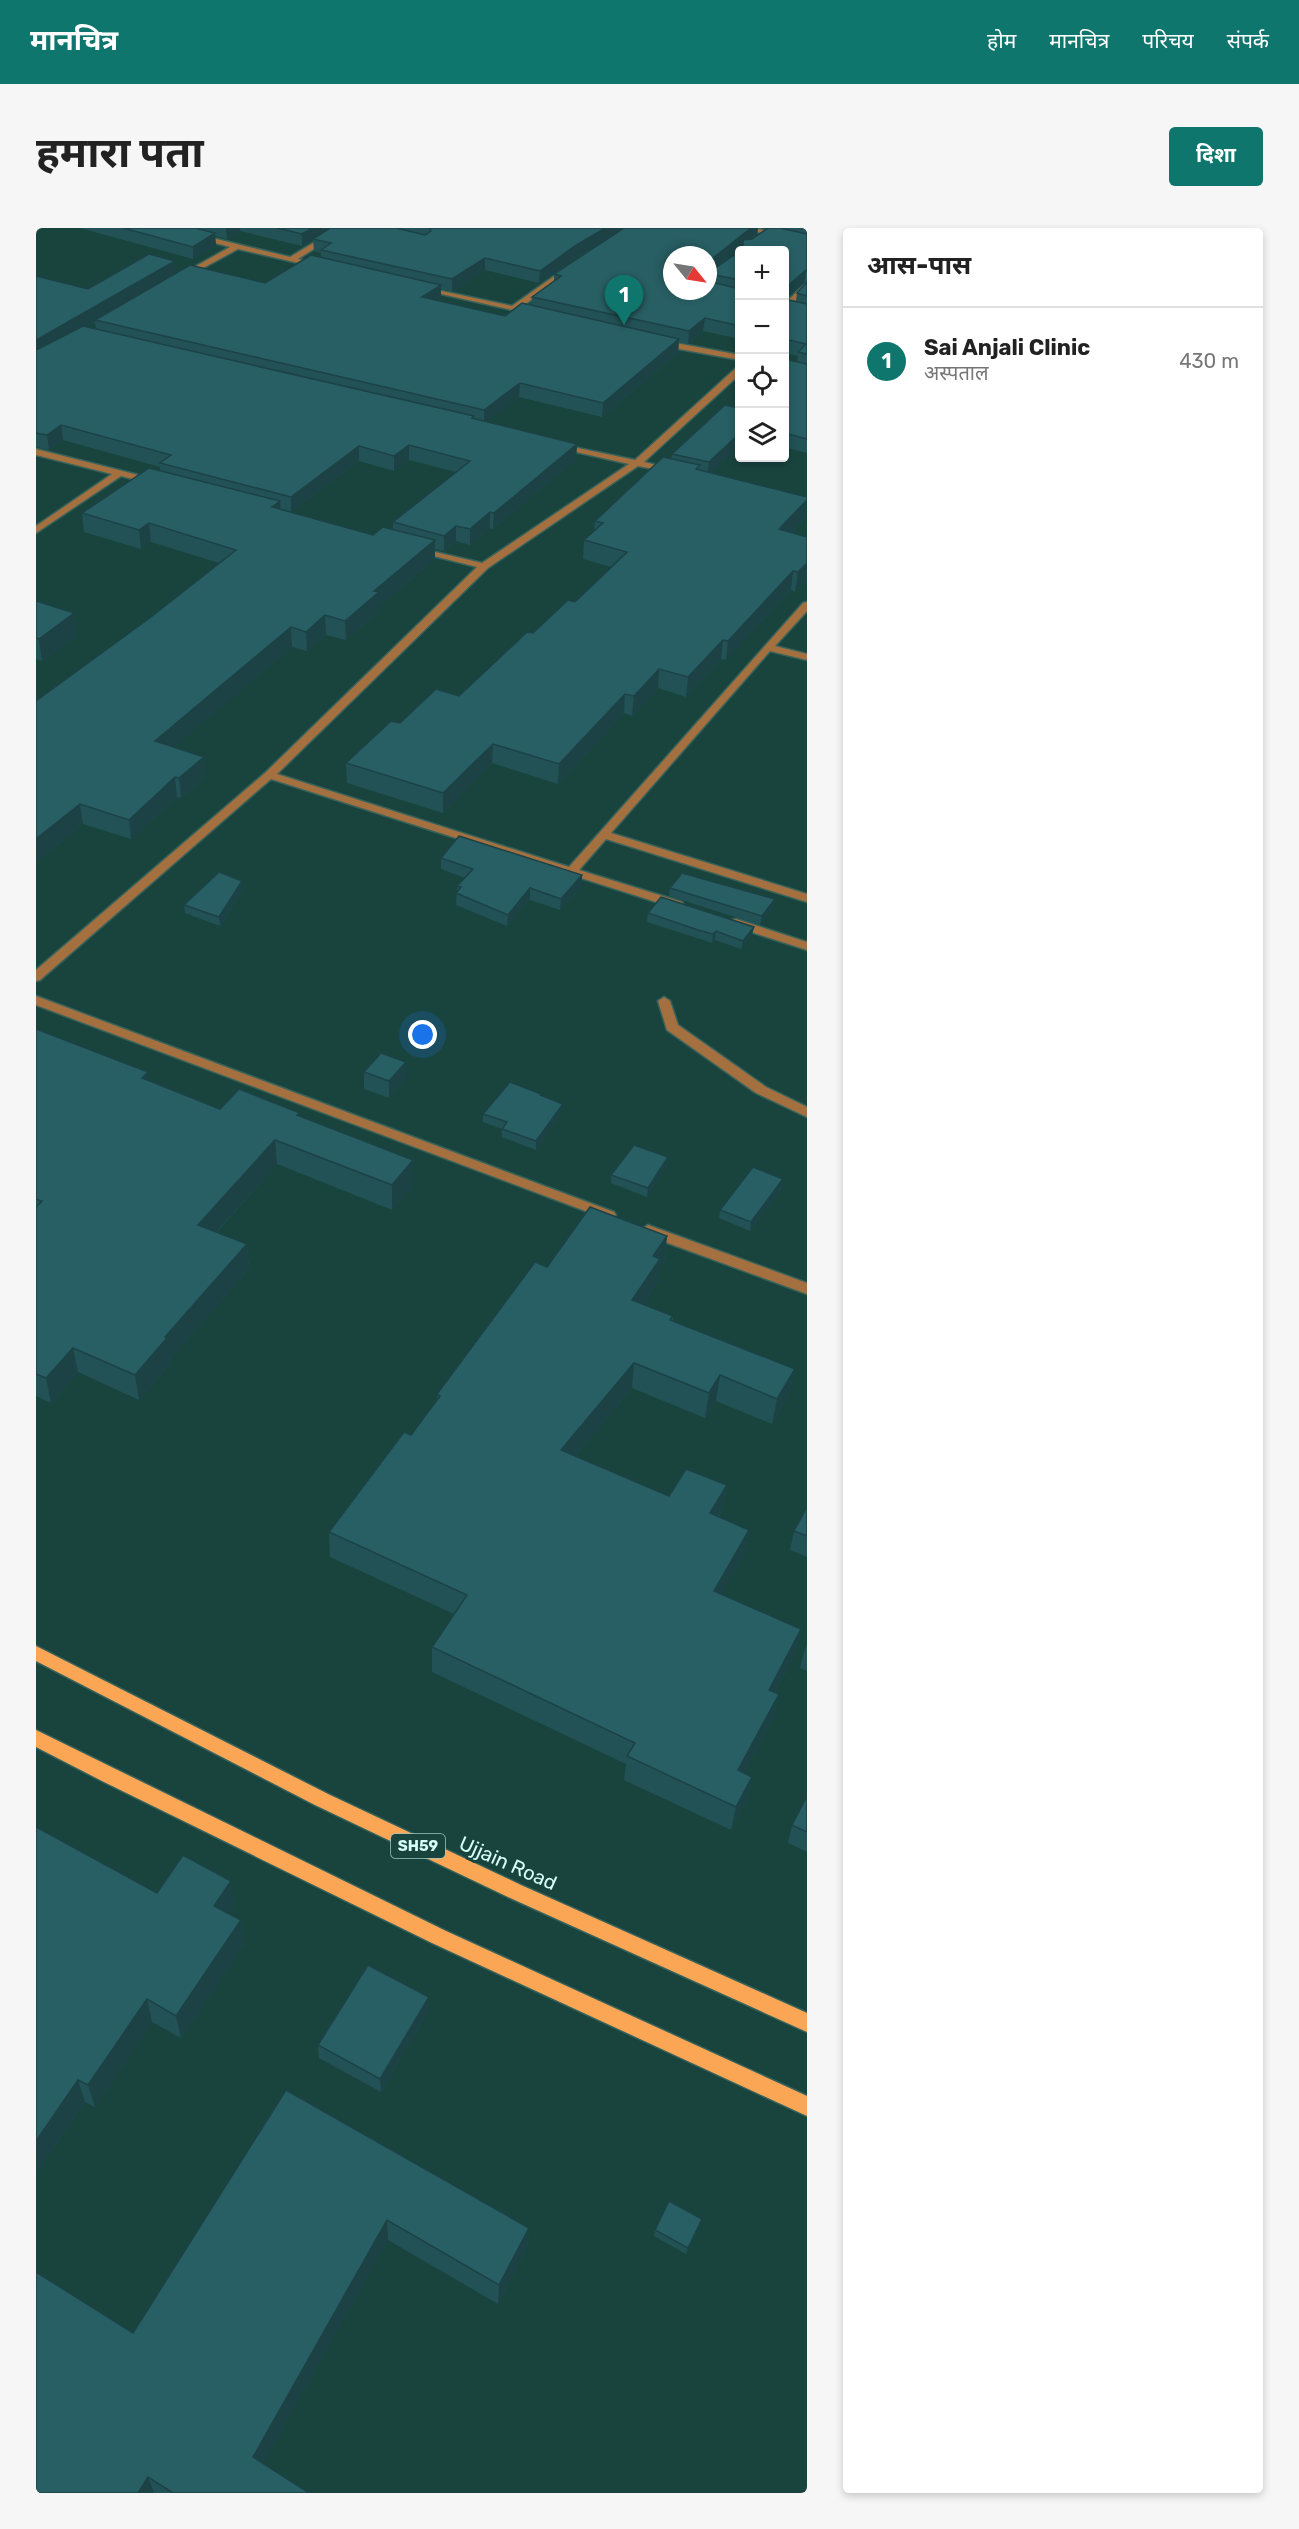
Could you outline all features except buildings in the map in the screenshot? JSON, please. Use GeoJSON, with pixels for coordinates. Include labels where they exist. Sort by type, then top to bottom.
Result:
{"type":"FeatureCollection","features":[{"type":"Feature","properties":{"kind":"main road","name":"Ujjain Road"},"geometry":{"type":"LineString","coordinates":[[36,1653],[116,1697],[452,1863],[807,2022]]}},
{"type":"Feature","properties":{"kind":"main road"},"geometry":{"type":"LineString","coordinates":[[36,1738],[110,1777],[439,1936],[807,2106]]}},
{"type":"Feature","properties":{"kind":"street"},"geometry":{"type":"LineString","coordinates":[[163,228],[290,260],[323,263],[300,254],[196,228]]}},
{"type":"Feature","properties":{"kind":"street"},"geometry":{"type":"LineString","coordinates":[[290,260],[343,228]]}},
{"type":"Feature","properties":{"kind":"street"},"geometry":{"type":"LineString","coordinates":[[744,228],[763,236],[807,242]]}},
{"type":"Feature","properties":{"kind":"street"},"geometry":{"type":"LineString","coordinates":[[174,282],[235,247]]}},
{"type":"Feature","properties":{"kind":"street"},"geometry":{"type":"LineString","coordinates":[[513,309],[579,262]]}},
{"type":"Feature","properties":{"kind":"street"},"geometry":{"type":"LineString","coordinates":[[415,283],[521,303],[545,312],[513,309],[415,283]]}},
{"type":"Feature","properties":{"kind":"street"},"geometry":{"type":"LineString","coordinates":[[789,304],[807,287]]}},
{"type":"Feature","properties":{"kind":"street"},"geometry":{"type":"LineString","coordinates":[[789,309],[796,310]]}},
{"type":"Feature","properties":{"kind":"street"},"geometry":{"type":"LineString","coordinates":[[654,333],[735,353]]}},
{"type":"Feature","properties":{"kind":"street"},"geometry":{"type":"LineString","coordinates":[[647,340],[735,354]]}},
{"type":"Feature","properties":{"kind":"street"},"geometry":{"type":"LineString","coordinates":[[36,977],[269,775],[484,566],[637,463],[735,374]]}},
{"type":"Feature","properties":{"kind":"street"},"geometry":{"type":"LineString","coordinates":[[544,442],[682,474]]}},
{"type":"Feature","properties":{"kind":"street"},"geometry":{"type":"LineString","coordinates":[[36,452],[166,485]]}},
{"type":"Feature","properties":{"kind":"street"},"geometry":{"type":"LineString","coordinates":[[36,530],[120,473]]}},
{"type":"Feature","properties":{"kind":"street"},"geometry":{"type":"LineString","coordinates":[[404,546],[484,566]]}},
{"type":"Feature","properties":{"kind":"street"},"geometry":{"type":"LineString","coordinates":[[572,871],[807,605]]}},
{"type":"Feature","properties":{"kind":"street"},"geometry":{"type":"LineString","coordinates":[[768,647],[807,657]]}},
{"type":"Feature","properties":{"kind":"street"},"geometry":{"type":"LineString","coordinates":[[269,775],[695,910]]}},
{"type":"Feature","properties":{"kind":"street"},"geometry":{"type":"LineString","coordinates":[[604,835],[807,898]]}},
{"type":"Feature","properties":{"kind":"street"},"geometry":{"type":"LineString","coordinates":[[729,921],[807,946]]}},
{"type":"Feature","properties":{"kind":"street"},"geometry":{"type":"LineString","coordinates":[[36,1000],[617,1218]]}},
{"type":"Feature","properties":{"kind":"street"},"geometry":{"type":"LineString","coordinates":[[664,1001],[672,1026],[761,1090],[807,1113]]}},
{"type":"Feature","properties":{"kind":"street"},"geometry":{"type":"LineString","coordinates":[[639,1226],[807,1289]]}},
{"type":"Feature","properties":{"kind":"place","name":"Sai Anjali Clinic"},"geometry":{"type":"Point","coordinates":[624,325]}}]}
